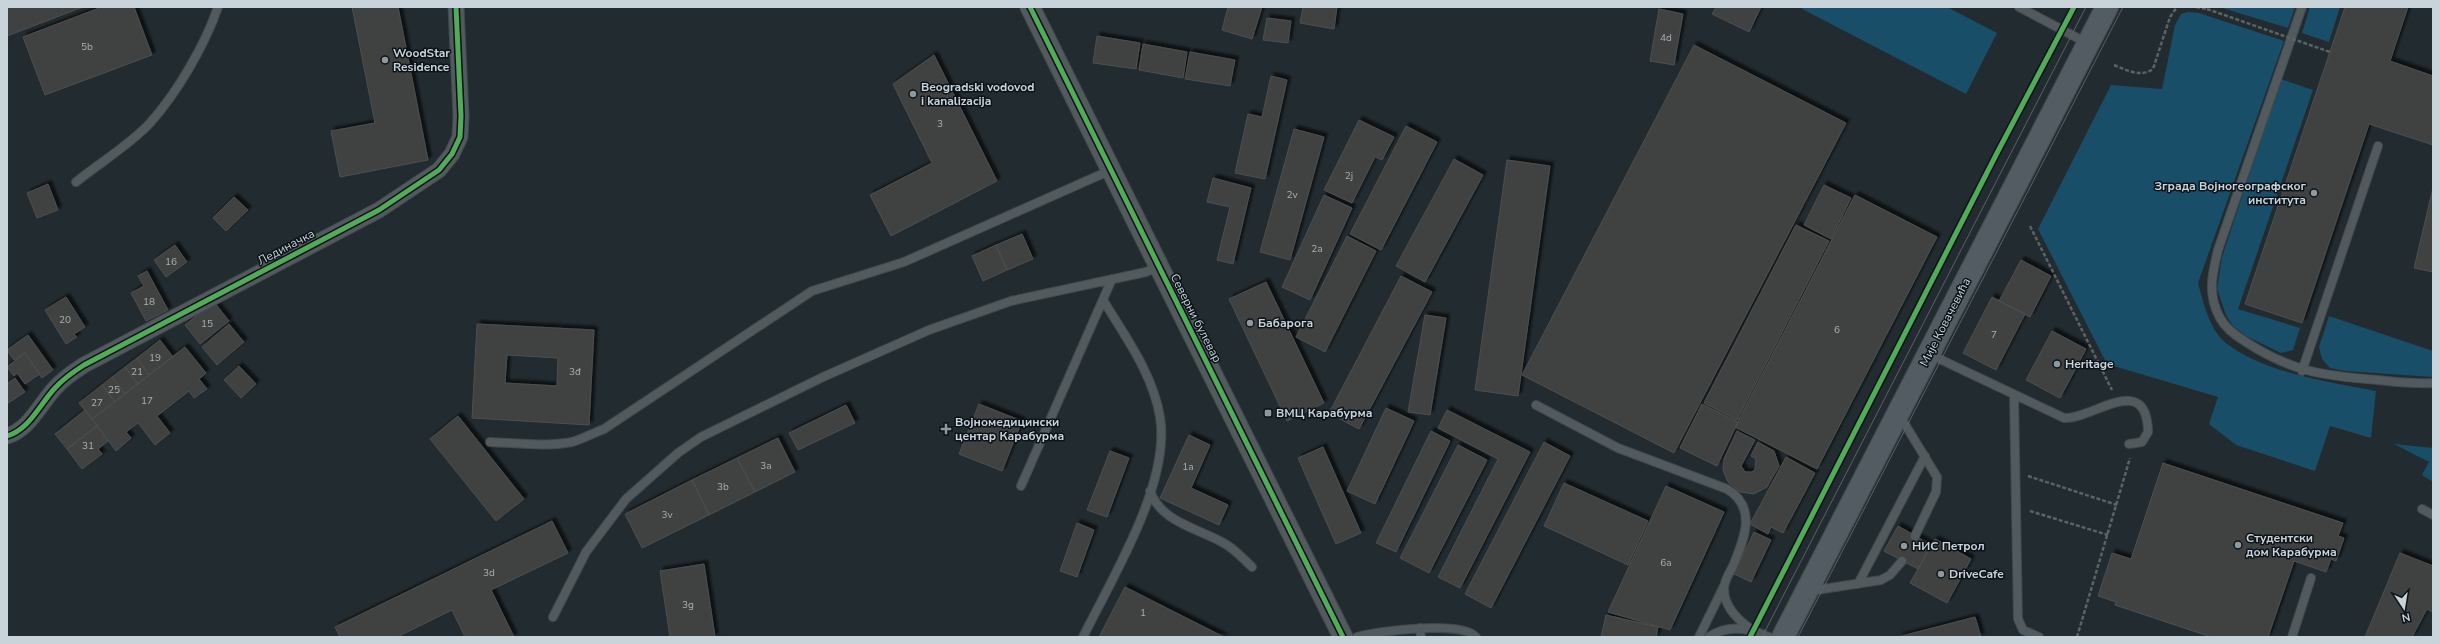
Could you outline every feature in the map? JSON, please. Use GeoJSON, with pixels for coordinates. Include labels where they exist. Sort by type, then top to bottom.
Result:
{"type":"FeatureCollection","features":[{"type":"Feature","properties":{"kind":"main road","name":"Мије Ковачевића"},"geometry":{"type":"LineString","coordinates":[[1783,637],[2107,7]]}},
{"type":"Feature","properties":{"kind":"street","name":"Лединачка"},"geometry":{"type":"LineString","coordinates":[[7,436],[21,429],[54,389],[70,374],[84,365],[379,210],[438,170],[452,154],[460,137],[462,116],[456,7]]}},
{"type":"Feature","properties":{"kind":"street","name":"Северни булевар"},"geometry":{"type":"LineString","coordinates":[[1030,7],[1343,637]]}},
{"type":"Feature","properties":{"kind":"lane"},"geometry":{"type":"LineString","coordinates":[[76,182],[149,124],[169,101],[212,25],[218,7]]}},
{"type":"Feature","properties":{"kind":"lane"},"geometry":{"type":"LineString","coordinates":[[2019,7],[2088,44]]}},
{"type":"Feature","properties":{"kind":"lane"},"geometry":{"type":"LineString","coordinates":[[2302,7],[2218,250],[2210,280],[2214,303],[2220,318],[2231,332],[2262,353],[2302,371],[2331,377],[2433,382]]}},
{"type":"Feature","properties":{"kind":"lane"},"geometry":{"type":"LineString","coordinates":[[2302,371],[2378,146]]}},
{"type":"Feature","properties":{"kind":"lane"},"geometry":{"type":"LineString","coordinates":[[490,442],[557,444],[573,442],[604,429],[812,291],[904,262],[1111,170]]}},
{"type":"Feature","properties":{"kind":"lane"},"geometry":{"type":"LineString","coordinates":[[553,617],[586,552],[626,499],[678,453],[701,437],[823,377],[929,330],[1011,301],[1146,272],[1159,266]]}},
{"type":"Feature","properties":{"kind":"lane"},"geometry":{"type":"LineString","coordinates":[[1021,486],[1112,279]]}},
{"type":"Feature","properties":{"kind":"lane"},"geometry":{"type":"LineString","coordinates":[[1083,637],[1140,521],[1150,491],[1160,447],[1158,410],[1147,377],[1135,352],[1103,300]]}},
{"type":"Feature","properties":{"kind":"lane"},"geometry":{"type":"LineString","coordinates":[[1928,354],[2014,396],[2069,418],[2118,401],[2125,400],[2138,404],[2146,414],[2148,423],[2147,436],[2142,442],[2131,444]]}},
{"type":"Feature","properties":{"kind":"lane"},"geometry":{"type":"LineString","coordinates":[[2014,396],[2018,619],[2023,630],[2039,637]]}},
{"type":"Feature","properties":{"kind":"lane"},"geometry":{"type":"LineString","coordinates":[[1536,405],[1618,448],[1728,489],[1738,495],[1743,505],[1745,529],[1741,546],[1699,637]]}},
{"type":"Feature","properties":{"kind":"lane"},"geometry":{"type":"LineString","coordinates":[[1898,413],[1934,469],[1937,484],[1936,492],[1915,536]]}},
{"type":"Feature","properties":{"kind":"lane"},"geometry":{"type":"LineString","coordinates":[[1858,584],[1925,456]]}},
{"type":"Feature","properties":{"kind":"lane"},"geometry":{"type":"LineString","coordinates":[[1150,491],[1157,506],[1165,513],[1180,523],[1226,544],[1252,567]]}},
{"type":"Feature","properties":{"kind":"lane"},"geometry":{"type":"LineString","coordinates":[[2422,509],[2433,515]]}},
{"type":"Feature","properties":{"kind":"lane"},"geometry":{"type":"LineString","coordinates":[[1806,591],[1858,584],[1886,578],[1902,561]]}},
{"type":"Feature","properties":{"kind":"lane"},"geometry":{"type":"LineString","coordinates":[[2292,637],[2311,578]]}},
{"type":"Feature","properties":{"kind":"lane"},"geometry":{"type":"LineString","coordinates":[[1726,581],[1725,595],[1732,612],[1751,629],[1769,637]]}},
{"type":"Feature","properties":{"kind":"lane"},"geometry":{"type":"LineString","coordinates":[[1357,637],[1389,630],[1420,628],[1463,631],[1476,637]]}},
{"type":"Feature","properties":{"kind":"lane"},"geometry":{"type":"LineString","coordinates":[[1420,628],[1421,637]]}},
{"type":"Feature","properties":{"kind":"lane"},"geometry":{"type":"LineString","coordinates":[[1709,637],[1731,628],[1751,629]]}},
{"type":"Feature","properties":{"kind":"path"},"geometry":{"type":"LineString","coordinates":[[2114,65],[2139,73],[2147,72],[2153,69],[2170,17],[2177,7]]}},
{"type":"Feature","properties":{"kind":"path"},"geometry":{"type":"LineString","coordinates":[[2196,7],[2207,9],[2330,52]]}},
{"type":"Feature","properties":{"kind":"path"},"geometry":{"type":"LineString","coordinates":[[2030,226],[2118,401]]}},
{"type":"Feature","properties":{"kind":"path"},"geometry":{"type":"LineString","coordinates":[[2077,637],[2117,505],[2131,444]]}},
{"type":"Feature","properties":{"kind":"path"},"geometry":{"type":"LineString","coordinates":[[2016,472],[2117,505]]}},
{"type":"Feature","properties":{"kind":"path"},"geometry":{"type":"LineString","coordinates":[[2016,507],[2108,535]]}},
{"type":"Feature","properties":{"kind":"shaded area"},"geometry":{"type":"Polygon","coordinates":[[[1803,7],[1947,7],[1997,33],[1966,94],[1802,9],[1803,7]]]}},
{"type":"Feature","properties":{"kind":"shaded area"},"geometry":{"type":"Polygon","coordinates":[[[2219,7],[2295,7],[2288,28],[2219,7]]]}},
{"type":"Feature","properties":{"kind":"shaded area"},"geometry":{"type":"Polygon","coordinates":[[[2310,7],[2340,7],[2329,42],[2302,33],[2310,7]]]}},
{"type":"Feature","properties":{"kind":"shaded area"},"geometry":{"type":"Polygon","coordinates":[[[2188,12],[2199,13],[2284,41],[2198,283],[2205,308],[2215,331],[2226,343],[2241,353],[2259,362],[2298,375],[2376,391],[2371,438],[2330,426],[2315,471],[2236,445],[2209,424],[2218,397],[2107,364],[2038,229],[2111,85],[2162,89],[2175,25],[2181,14],[2188,12]]]}},
{"type":"Feature","properties":{"kind":"shaded area"},"geometry":{"type":"Polygon","coordinates":[[[2281,79],[2313,90],[2238,309],[2300,328],[2293,350],[2281,353],[2246,336],[2233,326],[2226,315],[2217,289],[2222,257],[2281,79]]]}},
{"type":"Feature","properties":{"kind":"shaded area"},"geometry":{"type":"Polygon","coordinates":[[[2329,316],[2433,351],[2433,377],[2345,371],[2330,368],[2322,359],[2319,347],[2329,316]]]}},
{"type":"Feature","properties":{"kind":"shaded area"},"geometry":{"type":"Polygon","coordinates":[[[2394,444],[2433,448],[2433,482],[2422,475],[2429,462],[2394,444]]]}},
{"type":"Feature","properties":{"kind":"building"},"geometry":{"type":"Polygon","coordinates":[[[7,7],[83,7],[7,36],[7,7]]]}},
{"type":"Feature","properties":{"kind":"building"},"geometry":{"type":"Polygon","coordinates":[[[102,7],[134,7],[152,55],[45,95],[23,37],[102,7]]]}},
{"type":"Feature","properties":{"kind":"building","name":"WoodStar Residence"},"geometry":{"type":"Polygon","coordinates":[[[352,7],[398,7],[428,160],[340,177],[331,131],[375,123],[352,7]]]}},
{"type":"Feature","properties":{"kind":"building"},"geometry":{"type":"Polygon","coordinates":[[[1228,7],[1262,7],[1252,39],[1222,30],[1228,7]]]}},
{"type":"Feature","properties":{"kind":"building"},"geometry":{"type":"Polygon","coordinates":[[[1303,7],[1337,7],[1334,29],[1300,23],[1303,7]]]}},
{"type":"Feature","properties":{"kind":"building"},"geometry":{"type":"Polygon","coordinates":[[[1716,7],[1761,7],[1749,32],[1712,14],[1716,7]]]}},
{"type":"Feature","properties":{"kind":"building","name":"Зграда Војногеографског института"},"geometry":{"type":"Polygon","coordinates":[[[2345,7],[2408,7],[2390,61],[2433,76],[2433,145],[2369,124],[2302,323],[2245,304],[2345,7]]]}},
{"type":"Feature","properties":{"kind":"building"},"geometry":{"type":"Polygon","coordinates":[[[1659,9],[1683,14],[1674,65],[1650,61],[1659,9]]]}},
{"type":"Feature","properties":{"kind":"building"},"geometry":{"type":"Polygon","coordinates":[[[1267,18],[1291,21],[1288,43],[1263,40],[1267,18]]]}},
{"type":"Feature","properties":{"kind":"building"},"geometry":{"type":"Polygon","coordinates":[[[1097,36],[1140,43],[1136,69],[1093,63],[1097,36]]]}},
{"type":"Feature","properties":{"kind":"building"},"geometry":{"type":"Polygon","coordinates":[[[1143,44],[1187,52],[1183,78],[1139,70],[1143,44]]]}},
{"type":"Feature","properties":{"kind":"building"},"geometry":{"type":"Polygon","coordinates":[[[1694,45],[1846,123],[1674,453],[1522,375],[1694,45]]]}},
{"type":"Feature","properties":{"kind":"building"},"geometry":{"type":"Polygon","coordinates":[[[1190,52],[1235,60],[1230,86],[1185,79],[1190,52]]]}},
{"type":"Feature","properties":{"kind":"building"},"geometry":{"type":"Polygon","coordinates":[[[934,55],[997,181],[891,236],[870,195],[932,163],[893,84],[934,55]]]}},
{"type":"Feature","properties":{"kind":"building"},"geometry":{"type":"Polygon","coordinates":[[[1271,76],[1287,80],[1265,179],[1235,173],[1248,114],[1262,117],[1271,76]]]}},
{"type":"Feature","properties":{"kind":"building"},"geometry":{"type":"Polygon","coordinates":[[[1359,120],[1394,137],[1382,160],[1375,157],[1352,203],[1324,190],[1359,120]]]}},
{"type":"Feature","properties":{"kind":"building"},"geometry":{"type":"Polygon","coordinates":[[[1406,126],[1437,142],[1381,250],[1350,234],[1406,126]]]}},
{"type":"Feature","properties":{"kind":"building"},"geometry":{"type":"Polygon","coordinates":[[[1294,129],[1324,137],[1290,260],[1260,252],[1294,129]]]}},
{"type":"Feature","properties":{"kind":"building"},"geometry":{"type":"Polygon","coordinates":[[[1454,159],[1483,175],[1425,282],[1396,266],[1454,159]]]}},
{"type":"Feature","properties":{"kind":"building"},"geometry":{"type":"Polygon","coordinates":[[[1507,160],[1550,166],[1518,396],[1475,390],[1507,160]]]}},
{"type":"Feature","properties":{"kind":"building"},"geometry":{"type":"Polygon","coordinates":[[[1213,178],[1251,188],[1233,264],[1217,260],[1230,207],[1207,202],[1213,178]]]}},
{"type":"Feature","properties":{"kind":"building"},"geometry":{"type":"Polygon","coordinates":[[[48,184],[58,210],[37,218],[27,193],[48,184]]]}},
{"type":"Feature","properties":{"kind":"building"},"geometry":{"type":"Polygon","coordinates":[[[1824,185],[1851,198],[1831,239],[1804,225],[1824,185]]]}},
{"type":"Feature","properties":{"kind":"building"},"geometry":{"type":"Polygon","coordinates":[[[2433,188],[2433,272],[2414,268],[2433,188]]]}},
{"type":"Feature","properties":{"kind":"building"},"geometry":{"type":"Polygon","coordinates":[[[1324,195],[1352,208],[1310,300],[1282,287],[1324,195]]]}},
{"type":"Feature","properties":{"kind":"building"},"geometry":{"type":"Polygon","coordinates":[[[1855,195],[1937,237],[1817,469],[1735,427],[1855,195]]]}},
{"type":"Feature","properties":{"kind":"building"},"geometry":{"type":"Polygon","coordinates":[[[234,197],[248,210],[226,231],[213,218],[234,197]]]}},
{"type":"Feature","properties":{"kind":"building"},"geometry":{"type":"Polygon","coordinates":[[[1796,225],[1829,241],[1737,420],[1704,403],[1796,225]]]}},
{"type":"Feature","properties":{"kind":"building"},"geometry":{"type":"Polygon","coordinates":[[[1022,234],[1033,259],[1007,270],[996,245],[1022,234]]]}},
{"type":"Feature","properties":{"kind":"building"},"geometry":{"type":"Polygon","coordinates":[[[1347,236],[1376,251],[1325,352],[1296,337],[1347,236]]]}},
{"type":"Feature","properties":{"kind":"building"},"geometry":{"type":"Polygon","coordinates":[[[175,245],[187,262],[166,277],[154,260],[175,245]]]}},
{"type":"Feature","properties":{"kind":"building"},"geometry":{"type":"Polygon","coordinates":[[[996,245],[1007,270],[983,281],[972,256],[996,245]]]}},
{"type":"Feature","properties":{"kind":"building"},"geometry":{"type":"Polygon","coordinates":[[[2021,260],[2051,276],[2030,317],[1999,301],[2021,260]]]}},
{"type":"Feature","properties":{"kind":"building"},"geometry":{"type":"Polygon","coordinates":[[[147,271],[168,310],[146,321],[131,293],[144,286],[138,276],[147,271]]]}},
{"type":"Feature","properties":{"kind":"building"},"geometry":{"type":"Polygon","coordinates":[[[1401,276],[1432,292],[1359,429],[1329,413],[1401,276]]]}},
{"type":"Feature","properties":{"kind":"building"},"geometry":{"type":"Polygon","coordinates":[[[1266,282],[1324,403],[1287,421],[1229,299],[1266,282]]]}},
{"type":"Feature","properties":{"kind":"building"},"geometry":{"type":"Polygon","coordinates":[[[66,297],[85,327],[74,334],[77,337],[66,344],[45,310],[66,297]]]}},
{"type":"Feature","properties":{"kind":"building"},"geometry":{"type":"Polygon","coordinates":[[[1992,297],[2025,314],[1996,370],[1963,353],[1992,297]]]}},
{"type":"Feature","properties":{"kind":"building"},"geometry":{"type":"Polygon","coordinates":[[[214,302],[229,321],[200,344],[185,325],[214,302]]]}},
{"type":"Feature","properties":{"kind":"building"},"geometry":{"type":"Polygon","coordinates":[[[1425,315],[1446,318],[1430,415],[1408,412],[1425,315]]]}},
{"type":"Feature","properties":{"kind":"building"},"geometry":{"type":"Polygon","coordinates":[[[229,324],[244,342],[217,365],[202,347],[229,324]]]}},
{"type":"Feature","properties":{"kind":"building"},"geometry":{"type":"Polygon","coordinates":[[[477,324],[594,330],[589,425],[472,418],[477,324]],[[507,355],[505,383],[557,386],[558,358],[507,355]]]}},
{"type":"Feature","properties":{"kind":"building"},"geometry":{"type":"Polygon","coordinates":[[[2052,331],[2086,349],[2060,398],[2026,380],[2052,331]]]}},
{"type":"Feature","properties":{"kind":"building"},"geometry":{"type":"Polygon","coordinates":[[[28,335],[53,370],[42,378],[25,353],[14,360],[7,350],[28,335]]]}},
{"type":"Feature","properties":{"kind":"building"},"geometry":{"type":"Polygon","coordinates":[[[160,340],[173,357],[149,375],[137,358],[160,340]]]}},
{"type":"Feature","properties":{"kind":"building"},"geometry":{"type":"Polygon","coordinates":[[[185,347],[206,373],[199,379],[207,389],[194,398],[189,391],[157,416],[170,433],[155,445],[138,423],[126,432],[131,438],[116,451],[92,419],[185,347]]]}},
{"type":"Feature","properties":{"kind":"building"},"geometry":{"type":"Polygon","coordinates":[[[25,353],[40,374],[25,384],[17,373],[14,376],[7,367],[25,353]]]}},
{"type":"Feature","properties":{"kind":"building"},"geometry":{"type":"Polygon","coordinates":[[[137,358],[149,375],[138,384],[125,367],[137,358]]]}},
{"type":"Feature","properties":{"kind":"building"},"geometry":{"type":"Polygon","coordinates":[[[239,366],[256,384],[241,398],[224,380],[239,366]]]}},
{"type":"Feature","properties":{"kind":"building"},"geometry":{"type":"Polygon","coordinates":[[[125,367],[138,384],[125,394],[112,377],[125,367]]]}},
{"type":"Feature","properties":{"kind":"building"},"geometry":{"type":"Polygon","coordinates":[[[112,377],[125,394],[115,402],[102,385],[112,377]]]}},
{"type":"Feature","properties":{"kind":"building"},"geometry":{"type":"Polygon","coordinates":[[[15,378],[25,392],[7,404],[7,384],[15,378]]]}},
{"type":"Feature","properties":{"kind":"building"},"geometry":{"type":"Polygon","coordinates":[[[102,385],[115,402],[92,419],[79,403],[102,385]]]}},
{"type":"Feature","properties":{"kind":"building"},"geometry":{"type":"Polygon","coordinates":[[[979,404],[1022,421],[1002,471],[959,454],[979,404]]]}},
{"type":"Feature","properties":{"kind":"building"},"geometry":{"type":"Polygon","coordinates":[[[1702,404],[1738,422],[1717,466],[1680,448],[1702,404]]]}},
{"type":"Feature","properties":{"kind":"building"},"geometry":{"type":"Polygon","coordinates":[[[846,405],[855,423],[798,450],[789,433],[846,405]]]}},
{"type":"Feature","properties":{"kind":"building"},"geometry":{"type":"Polygon","coordinates":[[[1386,408],[1414,421],[1375,504],[1347,491],[1386,408]]]}},
{"type":"Feature","properties":{"kind":"building"},"geometry":{"type":"Polygon","coordinates":[[[85,410],[97,426],[67,449],[55,434],[85,410]]]}},
{"type":"Feature","properties":{"kind":"building"},"geometry":{"type":"Polygon","coordinates":[[[1447,410],[1530,452],[1460,588],[1438,577],[1498,459],[1438,428],[1447,410]]]}},
{"type":"Feature","properties":{"kind":"building"},"geometry":{"type":"Polygon","coordinates":[[[458,416],[524,499],[496,521],[430,439],[458,416]]]}},
{"type":"Feature","properties":{"kind":"building"},"geometry":{"type":"Polygon","coordinates":[[[97,426],[108,441],[98,449],[102,454],[82,469],[67,449],[97,426]]]}},
{"type":"Feature","properties":{"kind":"building"},"geometry":{"type":"Polygon","coordinates":[[[1431,431],[1450,441],[1396,552],[1376,543],[1431,431]]]}},
{"type":"Feature","properties":{"kind":"building"},"geometry":{"type":"Polygon","coordinates":[[[1737,431],[1755,440],[1741,466],[1745,472],[1752,472],[1755,469],[1756,459],[1751,456],[1758,442],[1774,451],[1779,466],[1767,487],[1754,494],[1740,492],[1728,482],[1723,470],[1724,459],[1737,431]]]}},
{"type":"Feature","properties":{"kind":"building"},"geometry":{"type":"Polygon","coordinates":[[[1189,435],[1210,445],[1191,488],[1228,505],[1219,525],[1160,498],[1189,435]]]}},
{"type":"Feature","properties":{"kind":"building"},"geometry":{"type":"Polygon","coordinates":[[[778,438],[795,472],[755,492],[737,458],[778,438]]]}},
{"type":"Feature","properties":{"kind":"building"},"geometry":{"type":"Polygon","coordinates":[[[1544,442],[1570,456],[1491,608],[1465,594],[1544,442]]]}},
{"type":"Feature","properties":{"kind":"building"},"geometry":{"type":"Polygon","coordinates":[[[1458,445],[1487,460],[1429,573],[1400,558],[1458,445]]]}},
{"type":"Feature","properties":{"kind":"building"},"geometry":{"type":"Polygon","coordinates":[[[1323,447],[1361,533],[1336,544],[1298,458],[1323,447]]]}},
{"type":"Feature","properties":{"kind":"building"},"geometry":{"type":"Polygon","coordinates":[[[1110,451],[1129,458],[1107,517],[1087,510],[1110,451]]]}},
{"type":"Feature","properties":{"kind":"building"},"geometry":{"type":"Polygon","coordinates":[[[1786,457],[1815,473],[1783,533],[1771,527],[1768,534],[1750,524],[1786,457]]]}},
{"type":"Feature","properties":{"kind":"building"},"geometry":{"type":"Polygon","coordinates":[[[737,458],[755,492],[709,515],[692,480],[737,458]]]}},
{"type":"Feature","properties":{"kind":"building","name":"Студентски дом Карабурма"},"geometry":{"type":"Polygon","coordinates":[[[2163,463],[2343,523],[2338,536],[2344,538],[2336,561],[2331,559],[2326,572],[2294,561],[2268,637],[2211,637],[2115,605],[2116,602],[2098,596],[2112,553],[2131,559],[2163,463]]]}},
{"type":"Feature","properties":{"kind":"building"},"geometry":{"type":"Polygon","coordinates":[[[692,480],[709,515],[642,548],[625,514],[692,480]]]}},
{"type":"Feature","properties":{"kind":"building"},"geometry":{"type":"Polygon","coordinates":[[[1564,483],[1648,521],[1628,565],[1544,526],[1564,483]]]}},
{"type":"Feature","properties":{"kind":"building"},"geometry":{"type":"Polygon","coordinates":[[[1666,486],[1724,512],[1670,630],[1608,612],[1666,486]]]}},
{"type":"Feature","properties":{"kind":"building"},"geometry":{"type":"Polygon","coordinates":[[[552,521],[568,553],[491,590],[514,637],[465,637],[452,610],[397,637],[340,637],[335,627],[552,521]]]}},
{"type":"Feature","properties":{"kind":"building"},"geometry":{"type":"Polygon","coordinates":[[[1077,523],[1094,530],[1077,577],[1060,571],[1077,523]]]}},
{"type":"Feature","properties":{"kind":"building"},"geometry":{"type":"Polygon","coordinates":[[[1898,526],[1931,545],[1918,569],[1884,551],[1898,526]]]}},
{"type":"Feature","properties":{"kind":"building"},"geometry":{"type":"Polygon","coordinates":[[[1754,532],[1771,540],[1751,582],[1734,574],[1754,532]]]}},
{"type":"Feature","properties":{"kind":"building"},"geometry":{"type":"Polygon","coordinates":[[[1935,539],[1971,559],[1947,603],[1910,583],[1935,539]]]}},
{"type":"Feature","properties":{"kind":"building"},"geometry":{"type":"Polygon","coordinates":[[[2400,553],[2433,566],[2433,612],[2427,609],[2412,637],[2365,637],[2400,553]]]}},
{"type":"Feature","properties":{"kind":"building"},"geometry":{"type":"Polygon","coordinates":[[[704,564],[715,637],[670,637],[660,571],[704,564]]]}},
{"type":"Feature","properties":{"kind":"building"},"geometry":{"type":"Polygon","coordinates":[[[1125,587],[1224,637],[1099,637],[1125,587]]]}},
{"type":"Feature","properties":{"kind":"building"},"geometry":{"type":"Polygon","coordinates":[[[1606,615],[1658,627],[1656,637],[1601,637],[1606,615]]]}},
{"type":"Feature","properties":{"kind":"building"},"geometry":{"type":"Polygon","coordinates":[[[1975,617],[1981,637],[1898,637],[1975,617]]]}},
{"type":"Feature","properties":{"kind":"tram line"},"geometry":{"type":"LineString","coordinates":[[1762,637],[2086,7]]}},
{"type":"Feature","properties":{"kind":"tram line"},"geometry":{"type":"LineString","coordinates":[[1798,637],[2123,7]]}},
{"type":"Feature","properties":{"kind":"cycle path"},"geometry":{"type":"LineString","coordinates":[[7,436],[22,428],[34,416],[58,385],[84,365],[379,210],[439,170],[452,154],[460,137],[461,116],[456,7]]}},
{"type":"Feature","properties":{"kind":"cycle path"},"geometry":{"type":"LineString","coordinates":[[1030,7],[1343,637]]}},
{"type":"Feature","properties":{"kind":"cycle path"},"geometry":{"type":"LineString","coordinates":[[1750,637],[1997,153],[2074,7]]}},
{"type":"Feature","properties":{"kind":"place","name":"WoodStar Residence"},"geometry":{"type":"Point","coordinates":[385,60]}},
{"type":"Feature","properties":{"kind":"place","name":"Beogradski vodovod i kanalizacija"},"geometry":{"type":"Point","coordinates":[913,94]}},
{"type":"Feature","properties":{"kind":"place","name":"Зграда Војногеографског института"},"geometry":{"type":"Point","coordinates":[2314,193]}},
{"type":"Feature","properties":{"kind":"place","name":"Бабарога"},"geometry":{"type":"Point","coordinates":[1250,323]}},
{"type":"Feature","properties":{"kind":"place","name":"Heritage"},"geometry":{"type":"Point","coordinates":[2057,364]}},
{"type":"Feature","properties":{"kind":"place","name":"ВМЦ Карабурма"},"geometry":{"type":"Point","coordinates":[1268,413]}},
{"type":"Feature","properties":{"kind":"place","name":"Војномедицински центар Карабурма"},"geometry":{"type":"Point","coordinates":[946,429]}},
{"type":"Feature","properties":{"kind":"place","name":"Студентски дом Карабурма"},"geometry":{"type":"Point","coordinates":[2238,545]}},
{"type":"Feature","properties":{"kind":"place","name":"НИС Петрол"},"geometry":{"type":"Point","coordinates":[1904,546]}},
{"type":"Feature","properties":{"kind":"place","name":"DriveCafe"},"geometry":{"type":"Point","coordinates":[1941,574]}}]}
